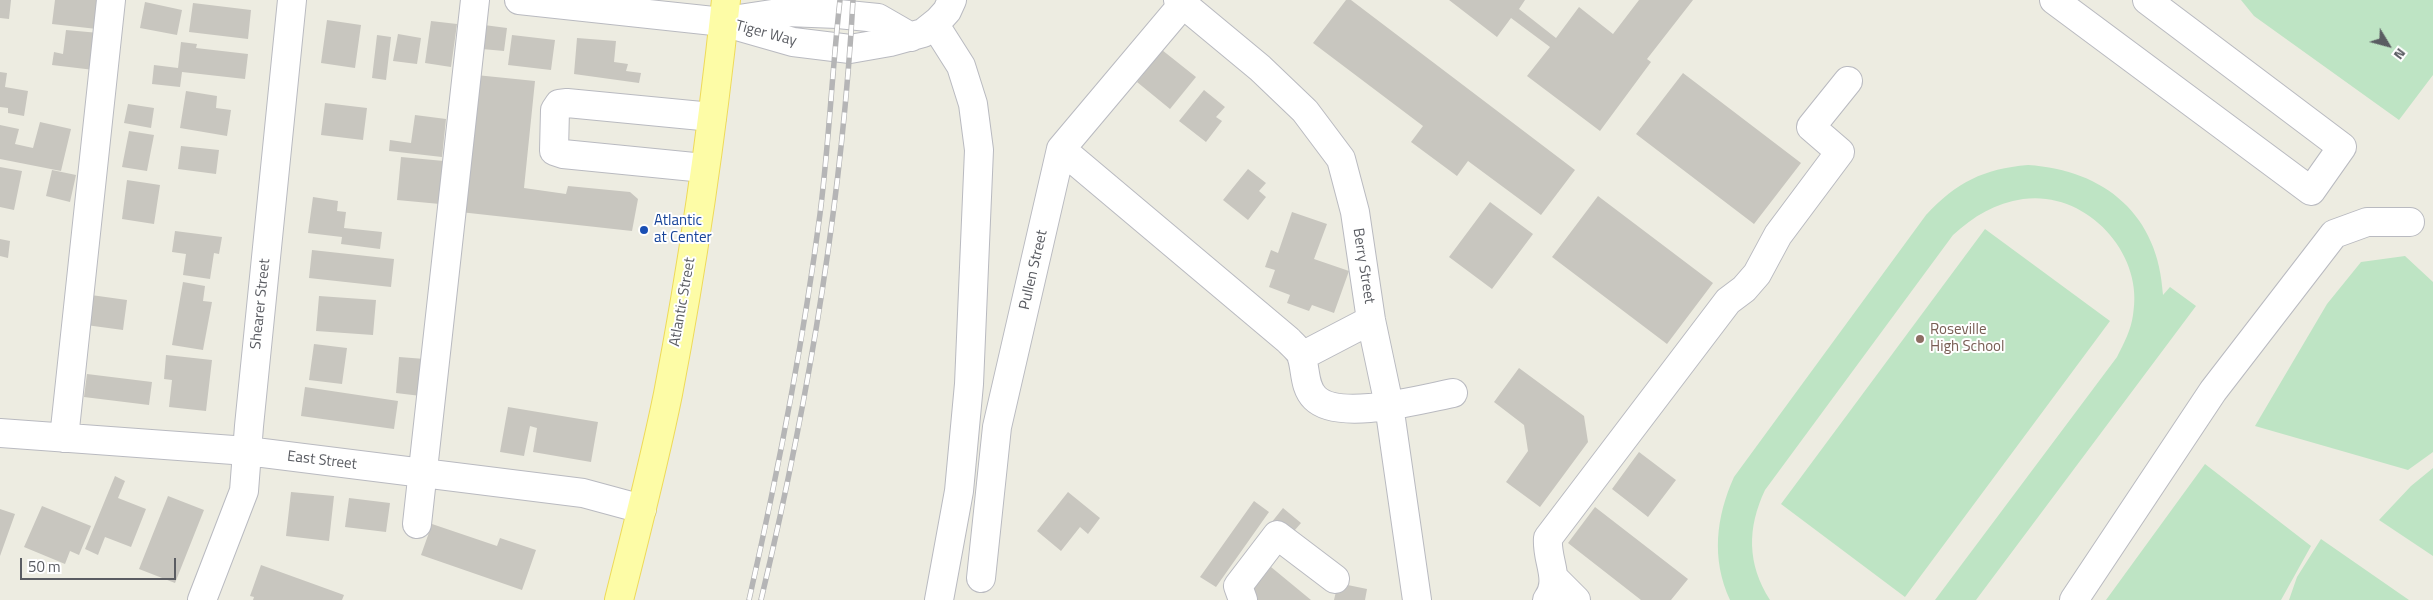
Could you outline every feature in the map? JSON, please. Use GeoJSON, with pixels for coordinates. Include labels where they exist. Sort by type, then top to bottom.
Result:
{"type":"FeatureCollection","features":[{"type":"Feature","properties":{"kind":"main road","name":"Atlantic Street"},"geometry":{"type":"LineString","coordinates":[[618,600],[642,509],[668,394],[712,117],[724,11]]}},
{"type":"Feature","properties":{"kind":"street"},"geometry":{"type":"LineString","coordinates":[[64,438],[111,0]]}},
{"type":"Feature","properties":{"kind":"street","name":"Shearer Street"},"geometry":{"type":"LineString","coordinates":[[202,600],[244,491],[292,0]]}},
{"type":"Feature","properties":{"kind":"street"},"geometry":{"type":"LineString","coordinates":[[417,524],[475,0]]}},
{"type":"Feature","properties":{"kind":"street","name":"Tiger Way"},"geometry":{"type":"LineString","coordinates":[[519,0],[724,11],[793,42],[850,49],[923,33],[947,11],[952,0]]}},
{"type":"Feature","properties":{"kind":"street"},"geometry":{"type":"LineString","coordinates":[[2066,3],[2311,191],[2342,147],[2147,0]]}},
{"type":"Feature","properties":{"kind":"street","name":"Pullen Street"},"geometry":{"type":"LineString","coordinates":[[981,578],[998,427],[1061,149],[1181,2]]}},
{"type":"Feature","properties":{"kind":"street","name":"Berry Street"},"geometry":{"type":"LineString","coordinates":[[1181,2],[1260,68],[1305,111],[1341,159],[1355,212],[1372,320],[1389,405],[1417,600]]}},
{"type":"Feature","properties":{"kind":"street"},"geometry":{"type":"LineString","coordinates":[[935,24],[960,66],[973,104],[979,150],[969,384],[963,452],[959,491],[938,600]]}},
{"type":"Feature","properties":{"kind":"street"},"geometry":{"type":"LineString","coordinates":[[1576,600],[1551,590],[1548,538],[1728,301],[1758,274],[1778,235],[1840,152],[1811,127],[1848,81]]}},
{"type":"Feature","properties":{"kind":"street"},"geometry":{"type":"LineString","coordinates":[[704,168],[563,154],[554,151],[555,110],[559,104],[567,103],[712,117]]}},
{"type":"Feature","properties":{"kind":"street"},"geometry":{"type":"LineString","coordinates":[[1061,149],[1288,340],[1302,356],[1305,379],[1314,397],[1328,406],[1346,409],[1389,405],[1453,393]]}},
{"type":"Feature","properties":{"kind":"street"},"geometry":{"type":"LineString","coordinates":[[2074,600],[2213,391],[2334,234],[2367,222],[2410,222]]}},
{"type":"Feature","properties":{"kind":"street"},"geometry":{"type":"LineString","coordinates":[[1302,356],[1372,320]]}},
{"type":"Feature","properties":{"kind":"street","name":"East Street"},"geometry":{"type":"LineString","coordinates":[[0,434],[247,451],[583,493],[642,509]]}},
{"type":"Feature","properties":{"kind":"street"},"geometry":{"type":"LineString","coordinates":[[1242,600],[1238,586],[1278,535],[1335,579]]}},
{"type":"Feature","properties":{"kind":"green space"},"geometry":{"type":"Polygon","coordinates":[[[2241,0],[2433,0],[2433,75],[2399,120],[2254,16],[2241,0]]]}},
{"type":"Feature","properties":{"kind":"green space"},"geometry":{"type":"Polygon","coordinates":[[[2028,165],[2056,169],[2081,176],[2103,187],[2123,202],[2139,220],[2151,242],[2159,267],[2163,295],[2170,287],[2196,306],[1976,600],[1935,600],[2117,357],[2125,342],[2133,315],[2134,292],[2130,269],[2120,249],[2106,230],[2089,215],[2068,205],[2046,199],[2023,199],[1994,207],[1977,216],[1953,235],[1765,490],[1755,518],[1752,546],[1757,573],[1770,600],[1730,600],[1720,569],[1718,538],[1723,507],[1734,477],[1926,215],[1949,194],[1972,179],[1997,170],[2028,165]]]}},
{"type":"Feature","properties":{"kind":"green space"},"geometry":{"type":"Polygon","coordinates":[[[1985,229],[2110,321],[1905,597],[1781,504],[1985,229]]]}},
{"type":"Feature","properties":{"kind":"green space"},"geometry":{"type":"Polygon","coordinates":[[[2405,256],[2433,282],[2433,452],[2408,470],[2255,426],[2327,304],[2361,262],[2405,256]]]}},
{"type":"Feature","properties":{"kind":"green space"},"geometry":{"type":"Polygon","coordinates":[[[2205,464],[2311,546],[2281,600],[2106,600],[2205,464]]]}},
{"type":"Feature","properties":{"kind":"green space"},"geometry":{"type":"Polygon","coordinates":[[[2433,468],[2433,556],[2379,520],[2411,486],[2433,468]]]}},
{"type":"Feature","properties":{"kind":"green space"},"geometry":{"type":"Polygon","coordinates":[[[2321,539],[2409,600],[2289,600],[2297,577],[2321,539]]]}},
{"type":"Feature","properties":{"kind":"building"},"geometry":{"type":"Polygon","coordinates":[[[0,0],[11,0],[9,19],[0,18],[0,0]]]}},
{"type":"Feature","properties":{"kind":"building"},"geometry":{"type":"Polygon","coordinates":[[[55,0],[100,0],[97,29],[52,24],[55,0]]]}},
{"type":"Feature","properties":{"kind":"building"},"geometry":{"type":"Polygon","coordinates":[[[1346,0],[1351,0],[1575,170],[1541,215],[1468,161],[1457,176],[1411,142],[1423,126],[1313,43],[1346,0]]]}},
{"type":"Feature","properties":{"kind":"building"},"geometry":{"type":"Polygon","coordinates":[[[1449,0],[1525,0],[1519,9],[1556,38],[1579,7],[1613,34],[1639,0],[1693,0],[1647,59],[1651,62],[1600,131],[1527,76],[1550,47],[1511,18],[1497,37],[1449,0]]]}},
{"type":"Feature","properties":{"kind":"building"},"geometry":{"type":"Polygon","coordinates":[[[145,2],[182,10],[177,35],[140,28],[145,2]]]}},
{"type":"Feature","properties":{"kind":"building"},"geometry":{"type":"Polygon","coordinates":[[[193,3],[251,10],[248,39],[189,32],[193,3]]]}},
{"type":"Feature","properties":{"kind":"building"},"geometry":{"type":"Polygon","coordinates":[[[327,20],[361,25],[355,68],[321,63],[327,20]]]}},
{"type":"Feature","properties":{"kind":"building"},"geometry":{"type":"Polygon","coordinates":[[[431,21],[457,24],[451,67],[425,63],[431,21]]]}},
{"type":"Feature","properties":{"kind":"building"},"geometry":{"type":"Polygon","coordinates":[[[484,25],[507,28],[504,51],[482,49],[484,25]]]}},
{"type":"Feature","properties":{"kind":"building"},"geometry":{"type":"Polygon","coordinates":[[[66,30],[99,33],[94,70],[52,65],[54,52],[63,54],[66,30]]]}},
{"type":"Feature","properties":{"kind":"building"},"geometry":{"type":"Polygon","coordinates":[[[398,34],[421,38],[417,64],[393,61],[398,34]]]}},
{"type":"Feature","properties":{"kind":"building"},"geometry":{"type":"Polygon","coordinates":[[[377,35],[391,37],[386,80],[372,78],[377,35]]]}},
{"type":"Feature","properties":{"kind":"building"},"geometry":{"type":"Polygon","coordinates":[[[512,35],[555,40],[551,70],[508,65],[512,35]]]}},
{"type":"Feature","properties":{"kind":"building"},"geometry":{"type":"Polygon","coordinates":[[[577,38],[616,41],[614,62],[628,64],[626,71],[641,73],[639,83],[574,74],[577,38]]]}},
{"type":"Feature","properties":{"kind":"building"},"geometry":{"type":"Polygon","coordinates":[[[181,42],[197,44],[196,48],[248,54],[245,79],[182,72],[180,87],[152,84],[154,65],[178,68],[181,42]]]}},
{"type":"Feature","properties":{"kind":"building"},"geometry":{"type":"Polygon","coordinates":[[[1162,50],[1196,77],[1170,109],[1137,82],[1162,50]]]}},
{"type":"Feature","properties":{"kind":"building"},"geometry":{"type":"Polygon","coordinates":[[[0,72],[7,73],[5,87],[28,91],[24,116],[8,113],[8,108],[0,107],[0,72]]]}},
{"type":"Feature","properties":{"kind":"building"},"geometry":{"type":"Polygon","coordinates":[[[1683,73],[1801,163],[1754,224],[1636,134],[1683,73]]]}},
{"type":"Feature","properties":{"kind":"building"},"geometry":{"type":"Polygon","coordinates":[[[476,75],[535,81],[524,188],[566,194],[568,186],[630,192],[638,199],[632,231],[460,212],[476,75]]]}},
{"type":"Feature","properties":{"kind":"building"},"geometry":{"type":"Polygon","coordinates":[[[1204,90],[1225,107],[1216,117],[1222,121],[1206,142],[1179,121],[1204,90]]]}},
{"type":"Feature","properties":{"kind":"building"},"geometry":{"type":"Polygon","coordinates":[[[186,91],[217,96],[216,108],[231,110],[227,136],[180,128],[186,91]]]}},
{"type":"Feature","properties":{"kind":"building"},"geometry":{"type":"Polygon","coordinates":[[[325,103],[367,108],[363,140],[321,135],[325,103]]]}},
{"type":"Feature","properties":{"kind":"building"},"geometry":{"type":"Polygon","coordinates":[[[128,104],[154,108],[151,128],[124,123],[128,104]]]}},
{"type":"Feature","properties":{"kind":"building"},"geometry":{"type":"Polygon","coordinates":[[[415,115],[446,119],[442,157],[389,151],[390,140],[411,143],[415,115]]]}},
{"type":"Feature","properties":{"kind":"building"},"geometry":{"type":"Polygon","coordinates":[[[40,122],[71,129],[61,171],[0,159],[0,125],[19,129],[15,144],[33,148],[40,122]]]}},
{"type":"Feature","properties":{"kind":"building"},"geometry":{"type":"Polygon","coordinates":[[[129,131],[154,135],[147,171],[122,167],[129,131]]]}},
{"type":"Feature","properties":{"kind":"building"},"geometry":{"type":"Polygon","coordinates":[[[181,146],[219,150],[216,174],[178,169],[181,146]]]}},
{"type":"Feature","properties":{"kind":"building"},"geometry":{"type":"Polygon","coordinates":[[[401,157],[444,161],[440,204],[397,200],[401,157]]]}},
{"type":"Feature","properties":{"kind":"building"},"geometry":{"type":"Polygon","coordinates":[[[0,167],[22,171],[14,210],[0,207],[0,167]]]}},
{"type":"Feature","properties":{"kind":"building"},"geometry":{"type":"Polygon","coordinates":[[[1248,169],[1266,183],[1259,191],[1266,197],[1248,220],[1223,200],[1248,169]]]}},
{"type":"Feature","properties":{"kind":"building"},"geometry":{"type":"Polygon","coordinates":[[[52,170],[76,175],[70,202],[46,196],[52,170]]]}},
{"type":"Feature","properties":{"kind":"building"},"geometry":{"type":"Polygon","coordinates":[[[127,180],[160,185],[154,224],[122,219],[127,180]]]}},
{"type":"Feature","properties":{"kind":"building"},"geometry":{"type":"Polygon","coordinates":[[[1598,196],[1713,283],[1667,344],[1552,257],[1598,196]]]}},
{"type":"Feature","properties":{"kind":"building"},"geometry":{"type":"Polygon","coordinates":[[[313,197],[338,201],[337,211],[346,212],[344,228],[382,232],[380,249],[341,244],[342,237],[308,233],[313,197]]]}},
{"type":"Feature","properties":{"kind":"building"},"geometry":{"type":"Polygon","coordinates":[[[1490,202],[1533,234],[1492,289],[1449,257],[1490,202]]]}},
{"type":"Feature","properties":{"kind":"building"},"geometry":{"type":"Polygon","coordinates":[[[1292,212],[1327,224],[1314,259],[1349,271],[1334,313],[1312,305],[1309,311],[1287,303],[1290,295],[1269,287],[1275,270],[1265,267],[1271,250],[1278,253],[1292,212]]]}},
{"type":"Feature","properties":{"kind":"building"},"geometry":{"type":"Polygon","coordinates":[[[175,231],[222,237],[219,254],[214,253],[210,279],[183,275],[186,254],[172,252],[175,231]]]}},
{"type":"Feature","properties":{"kind":"building"},"geometry":{"type":"Polygon","coordinates":[[[0,239],[10,241],[8,258],[0,256],[0,239]]]}},
{"type":"Feature","properties":{"kind":"building"},"geometry":{"type":"Polygon","coordinates":[[[312,250],[394,259],[391,287],[309,278],[312,250]]]}},
{"type":"Feature","properties":{"kind":"building"},"geometry":{"type":"Polygon","coordinates":[[[183,282],[205,286],[203,301],[212,302],[203,350],[172,345],[183,282]]]}},
{"type":"Feature","properties":{"kind":"building"},"geometry":{"type":"Polygon","coordinates":[[[91,295],[127,300],[123,330],[86,325],[91,295]]]}},
{"type":"Feature","properties":{"kind":"building"},"geometry":{"type":"Polygon","coordinates":[[[319,296],[376,300],[373,335],[316,331],[319,296]]]}},
{"type":"Feature","properties":{"kind":"building"},"geometry":{"type":"Polygon","coordinates":[[[314,344],[347,348],[342,384],[309,380],[314,344]]]}},
{"type":"Feature","properties":{"kind":"building"},"geometry":{"type":"Polygon","coordinates":[[[166,355],[212,360],[206,411],[169,407],[172,380],[164,379],[166,355]]]}},
{"type":"Feature","properties":{"kind":"building"},"geometry":{"type":"Polygon","coordinates":[[[399,357],[425,359],[421,396],[396,393],[399,357]]]}},
{"type":"Feature","properties":{"kind":"building"},"geometry":{"type":"Polygon","coordinates":[[[1519,368],[1584,416],[1588,442],[1540,507],[1506,482],[1528,451],[1524,425],[1494,402],[1519,368]]]}},
{"type":"Feature","properties":{"kind":"building"},"geometry":{"type":"Polygon","coordinates":[[[87,374],[152,382],[149,405],[84,397],[87,374]]]}},
{"type":"Feature","properties":{"kind":"building"},"geometry":{"type":"Polygon","coordinates":[[[305,387],[398,401],[394,429],[301,416],[305,387]]]}},
{"type":"Feature","properties":{"kind":"building"},"geometry":{"type":"Polygon","coordinates":[[[508,407],[598,422],[591,462],[533,452],[537,428],[530,426],[524,456],[500,452],[508,407]]]}},
{"type":"Feature","properties":{"kind":"building"},"geometry":{"type":"Polygon","coordinates":[[[1639,452],[1676,480],[1648,517],[1612,489],[1639,452]]]}},
{"type":"Feature","properties":{"kind":"building"},"geometry":{"type":"Polygon","coordinates":[[[115,476],[125,481],[118,498],[146,509],[131,547],[105,537],[98,555],[85,549],[115,476]]]}},
{"type":"Feature","properties":{"kind":"building"},"geometry":{"type":"Polygon","coordinates":[[[291,492],[334,496],[329,541],[286,536],[291,492]]]}},
{"type":"Feature","properties":{"kind":"building"},"geometry":{"type":"Polygon","coordinates":[[[1068,492],[1100,518],[1088,534],[1080,527],[1061,551],[1037,531],[1068,492]]]}},
{"type":"Feature","properties":{"kind":"building"},"geometry":{"type":"Polygon","coordinates":[[[168,496],[204,510],[175,583],[139,569],[168,496]]]}},
{"type":"Feature","properties":{"kind":"building"},"geometry":{"type":"Polygon","coordinates":[[[349,498],[390,503],[386,532],[345,527],[349,498]]]}},
{"type":"Feature","properties":{"kind":"building"},"geometry":{"type":"Polygon","coordinates":[[[1254,501],[1269,512],[1216,587],[1200,577],[1254,501]]]}},
{"type":"Feature","properties":{"kind":"building"},"geometry":{"type":"Polygon","coordinates":[[[42,506],[91,526],[79,555],[70,551],[65,564],[24,547],[42,506]]]}},
{"type":"Feature","properties":{"kind":"building"},"geometry":{"type":"Polygon","coordinates":[[[1595,507],[1688,579],[1671,600],[1641,600],[1568,543],[1595,507]]]}},
{"type":"Feature","properties":{"kind":"building"},"geometry":{"type":"Polygon","coordinates":[[[1283,508],[1301,523],[1288,538],[1271,523],[1283,508]]]}},
{"type":"Feature","properties":{"kind":"building"},"geometry":{"type":"Polygon","coordinates":[[[0,509],[15,514],[0,556],[0,509]]]}},
{"type":"Feature","properties":{"kind":"building"},"geometry":{"type":"Polygon","coordinates":[[[432,524],[497,546],[500,538],[536,550],[522,590],[421,555],[432,524]]]}},
{"type":"Feature","properties":{"kind":"building"},"geometry":{"type":"Polygon","coordinates":[[[261,565],[344,595],[342,600],[253,600],[254,597],[250,596],[261,565]]]}},
{"type":"Feature","properties":{"kind":"building"},"geometry":{"type":"Polygon","coordinates":[[[1271,567],[1311,600],[1248,600],[1246,598],[1271,567]]]}},
{"type":"Feature","properties":{"kind":"building"},"geometry":{"type":"Polygon","coordinates":[[[1338,583],[1367,589],[1365,600],[1334,600],[1338,583]]]}},
{"type":"Feature","properties":{"kind":"railway"},"geometry":{"type":"LineString","coordinates":[[749,600],[789,408],[806,311],[823,187],[840,0]]}},
{"type":"Feature","properties":{"kind":"railway"},"geometry":{"type":"LineString","coordinates":[[761,600],[794,452],[820,302],[841,151],[853,0]]}},
{"type":"Feature","properties":{"kind":"place","name":"Atlantic at Center"},"geometry":{"type":"Point","coordinates":[644,230]}},
{"type":"Feature","properties":{"kind":"place","name":"Roseville High School"},"geometry":{"type":"Point","coordinates":[1920,339]}}]}
